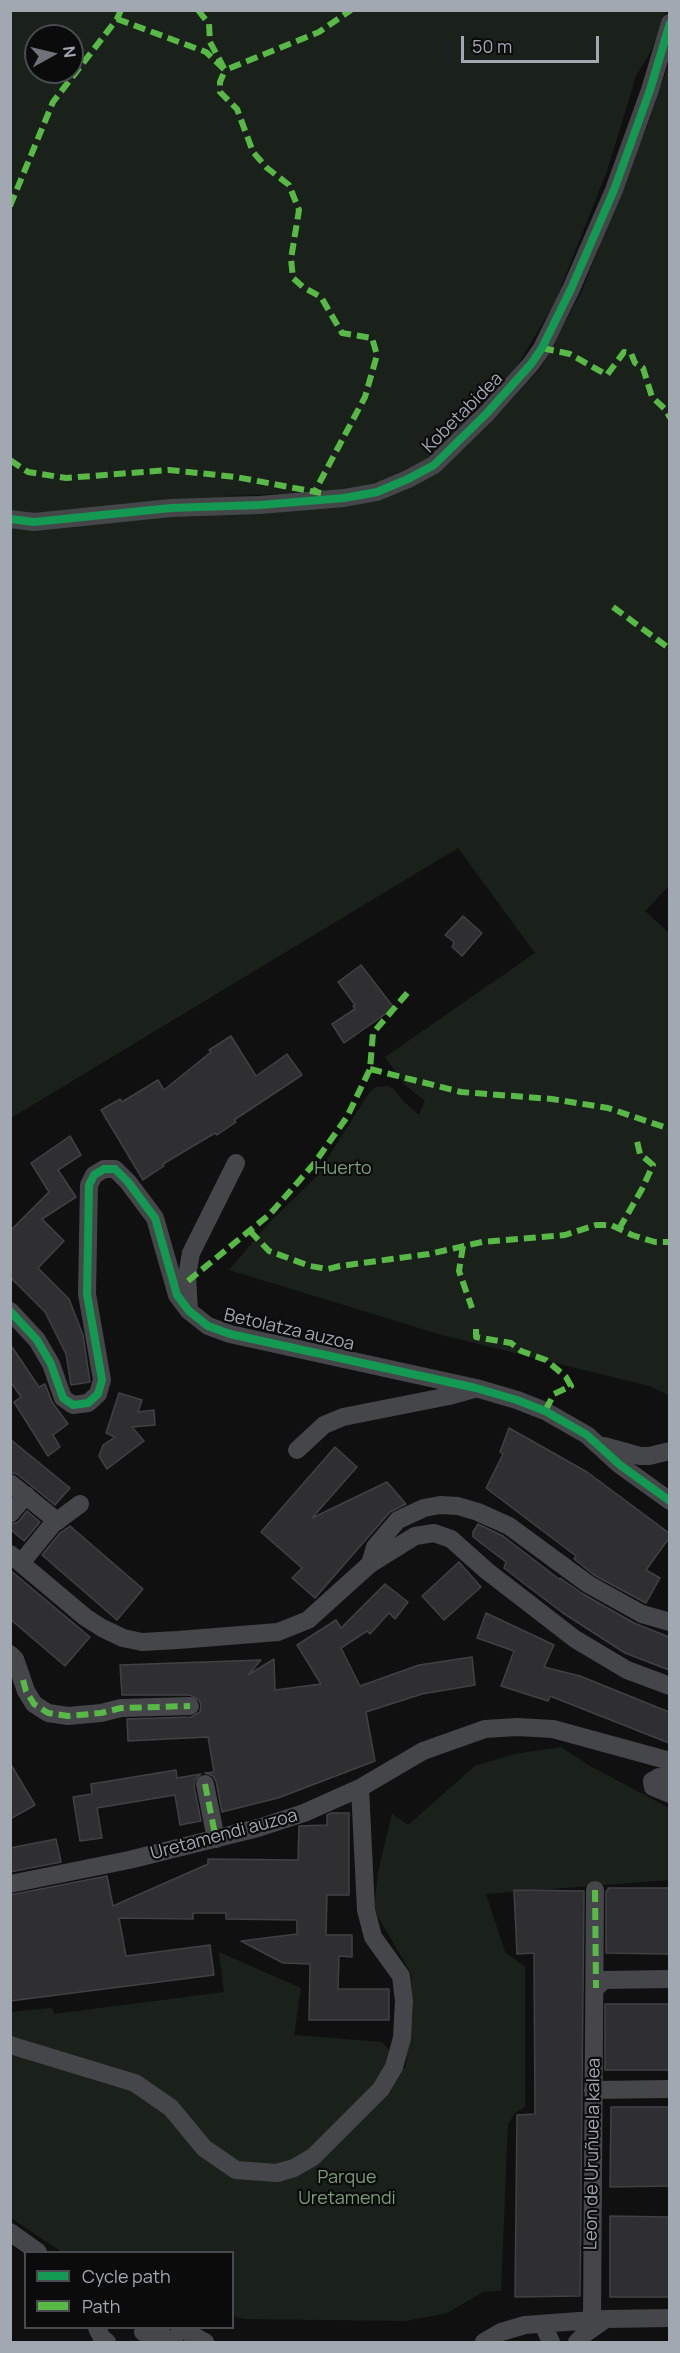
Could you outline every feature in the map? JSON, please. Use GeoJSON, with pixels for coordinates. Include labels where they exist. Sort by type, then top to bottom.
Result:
{"type":"FeatureCollection","features":[{"type":"Feature","properties":{"kind":"street","name":"Kobetabidea"},"geometry":{"type":"LineString","coordinates":[[10,519],[34,522],[171,507],[260,505],[344,498],[377,492],[434,465],[487,413],[531,364],[542,348],[572,289],[614,190],[650,90],[669,23]]}},
{"type":"Feature","properties":{"kind":"street"},"geometry":{"type":"LineString","coordinates":[[189,1311],[187,1276],[191,1253],[236,1163]]}},
{"type":"Feature","properties":{"kind":"street","name":"Betolatza auzoa"},"geometry":{"type":"LineString","coordinates":[[10,1311],[37,1340],[51,1364],[63,1398],[73,1404],[88,1403],[98,1394],[102,1380],[87,1294],[89,1185],[94,1175],[104,1169],[115,1169],[128,1182],[155,1218],[177,1295],[189,1311],[208,1326],[230,1334],[476,1388],[517,1400],[569,1423],[600,1445]]}},
{"type":"Feature","properties":{"kind":"street"},"geometry":{"type":"LineString","coordinates":[[297,1450],[324,1425],[343,1417],[449,1396],[476,1388]]}},
{"type":"Feature","properties":{"kind":"street"},"geometry":{"type":"LineString","coordinates":[[600,1445],[640,1456],[657,1455],[669,1451]]}},
{"type":"Feature","properties":{"kind":"street"},"geometry":{"type":"LineString","coordinates":[[600,1445],[620,1465],[669,1501]]}},
{"type":"Feature","properties":{"kind":"street"},"geometry":{"type":"LineString","coordinates":[[10,1483],[57,1521]]}},
{"type":"Feature","properties":{"kind":"street"},"geometry":{"type":"LineString","coordinates":[[10,1514],[26,1495]]}},
{"type":"Feature","properties":{"kind":"street"},"geometry":{"type":"LineString","coordinates":[[80,1504],[52,1525],[16,1558],[85,1617],[123,1638],[142,1642],[278,1632],[308,1620],[370,1564],[415,1536],[434,1533],[451,1539],[487,1571],[575,1639],[627,1670],[669,1686]]}},
{"type":"Feature","properties":{"kind":"street"},"geometry":{"type":"LineString","coordinates":[[370,1564],[375,1547],[399,1520],[424,1508],[440,1505],[458,1506],[509,1526],[588,1584],[642,1614],[669,1622]]}},
{"type":"Feature","properties":{"kind":"street"},"geometry":{"type":"LineString","coordinates":[[10,1654],[15,1659],[26,1691],[34,1704],[48,1713],[68,1716],[101,1713],[121,1708],[190,1706]]}},
{"type":"Feature","properties":{"kind":"street","name":"Uretamendi auzoa"},"geometry":{"type":"LineString","coordinates":[[10,1884],[129,1860],[258,1828],[303,1813],[360,1788],[423,1751],[485,1730],[553,1729],[669,1761]]}},
{"type":"Feature","properties":{"kind":"street"},"geometry":{"type":"LineString","coordinates":[[669,1778],[659,1777],[652,1781],[653,1786],[669,1794]]}},
{"type":"Feature","properties":{"kind":"street"},"geometry":{"type":"LineString","coordinates":[[205,1784],[216,1839]]}},
{"type":"Feature","properties":{"kind":"street"},"geometry":{"type":"LineString","coordinates":[[10,2045],[135,2083],[171,2108],[204,2148],[236,2170],[277,2173],[294,2168],[313,2157],[367,2106],[381,2088],[394,2067],[402,2038],[404,2001],[401,1976],[373,1937],[366,1910],[360,1788]]}},
{"type":"Feature","properties":{"kind":"street","name":"Leon de Uruñuela kalea"},"geometry":{"type":"LineString","coordinates":[[596,1890],[593,2090],[599,2319]]}},
{"type":"Feature","properties":{"kind":"street"},"geometry":{"type":"LineString","coordinates":[[596,1988],[604,1980],[669,1979]]}},
{"type":"Feature","properties":{"kind":"street"},"geometry":{"type":"LineString","coordinates":[[593,2090],[669,2089]]}},
{"type":"Feature","properties":{"kind":"street"},"geometry":{"type":"LineString","coordinates":[[10,2232],[35,2251]]}},
{"type":"Feature","properties":{"kind":"street"},"geometry":{"type":"LineString","coordinates":[[490,2341],[516,2326],[599,2319],[669,2318]]}},
{"type":"Feature","properties":{"kind":"street"},"geometry":{"type":"LineString","coordinates":[[577,2343],[599,2319]]}},
{"type":"Feature","properties":{"kind":"street"},"geometry":{"type":"LineString","coordinates":[[568,2343],[569,2322]]}},
{"type":"Feature","properties":{"kind":"street"},"geometry":{"type":"LineString","coordinates":[[543,2324],[551,2343]]}},
{"type":"Feature","properties":{"kind":"street"},"geometry":{"type":"LineString","coordinates":[[98,2329],[107,2343]]}},
{"type":"Feature","properties":{"kind":"street"},"geometry":{"type":"LineString","coordinates":[[182,2329],[205,2343]]}},
{"type":"Feature","properties":{"kind":"street"},"geometry":{"type":"LineString","coordinates":[[140,2334],[161,2335],[174,2343]]}},
{"type":"Feature","properties":{"kind":"green space","name":"Huerto"},"geometry":{"type":"Polygon","coordinates":[[[10,11],[666,11],[650,53],[636,76],[607,171],[555,302],[516,368],[482,402],[436,462],[500,412],[540,369],[581,293],[648,124],[669,63],[670,885],[645,911],[669,933],[669,1395],[649,1386],[442,1335],[229,1270],[269,1223],[315,1178],[375,1087],[388,1086],[394,1089],[402,1100],[419,1115],[425,1101],[405,1085],[385,1057],[535,953],[458,848],[11,1118],[10,11]],[[330,494],[222,495],[340,498],[330,494]]]}},
{"type":"Feature","properties":{"kind":"green space","name":"Parque Uretamendi"},"geometry":{"type":"Polygon","coordinates":[[[561,1747],[590,1766],[669,1808],[669,1880],[486,1894],[505,1952],[525,1967],[525,2107],[516,2112],[508,2124],[501,2291],[483,2292],[447,2313],[406,2321],[244,2319],[234,2316],[234,2251],[60,2251],[11,2218],[10,2012],[52,2008],[54,2014],[224,1992],[219,1952],[301,1988],[294,2035],[382,2042],[405,2069],[413,2013],[411,1973],[374,1910],[378,1872],[392,1814],[408,1825],[475,1766],[514,1754],[561,1747]]]}},
{"type":"Feature","properties":{"kind":"building"},"geometry":{"type":"Polygon","coordinates":[[[463,916],[482,933],[462,956],[452,947],[454,942],[445,935],[463,916]]]}},
{"type":"Feature","properties":{"kind":"building"},"geometry":{"type":"Polygon","coordinates":[[[361,965],[394,1008],[344,1043],[332,1024],[355,1009],[353,1006],[355,1005],[338,982],[361,965]]]}},
{"type":"Feature","properties":{"kind":"building"},"geometry":{"type":"Polygon","coordinates":[[[231,1036],[256,1076],[287,1054],[302,1075],[234,1120],[236,1122],[217,1135],[215,1133],[163,1164],[164,1166],[143,1180],[101,1110],[120,1099],[122,1102],[158,1080],[164,1090],[211,1052],[209,1050],[231,1036]]]}},
{"type":"Feature","properties":{"kind":"building"},"geometry":{"type":"Polygon","coordinates":[[[70,1136],[81,1155],[58,1170],[76,1197],[42,1219],[64,1241],[38,1268],[69,1299],[83,1335],[90,1382],[71,1385],[66,1354],[45,1312],[10,1277],[10,1231],[49,1192],[31,1163],[70,1136]]]}},
{"type":"Feature","properties":{"kind":"building"},"geometry":{"type":"Polygon","coordinates":[[[10,1344],[39,1387],[45,1384],[52,1402],[68,1424],[53,1435],[60,1447],[48,1456],[14,1402],[21,1397],[10,1381],[10,1344]]]}},
{"type":"Feature","properties":{"kind":"building"},"geometry":{"type":"Polygon","coordinates":[[[119,1393],[142,1400],[138,1412],[154,1410],[155,1425],[132,1427],[144,1441],[107,1469],[99,1456],[103,1445],[115,1437],[106,1433],[119,1393]]]}},
{"type":"Feature","properties":{"kind":"building"},"geometry":{"type":"Polygon","coordinates":[[[509,1428],[587,1472],[669,1533],[669,1538],[646,1570],[660,1578],[646,1603],[594,1575],[574,1559],[576,1556],[486,1488],[503,1454],[500,1452],[509,1428]]]}},
{"type":"Feature","properties":{"kind":"building"},"geometry":{"type":"Polygon","coordinates":[[[10,1439],[70,1488],[55,1505],[17,1474],[10,1472],[10,1439]]]}},
{"type":"Feature","properties":{"kind":"building"},"geometry":{"type":"Polygon","coordinates":[[[335,1447],[357,1467],[312,1518],[387,1482],[406,1504],[390,1512],[315,1598],[292,1578],[302,1568],[261,1532],[335,1447]]]}},
{"type":"Feature","properties":{"kind":"building"},"geometry":{"type":"Polygon","coordinates":[[[27,1511],[40,1522],[24,1541],[10,1529],[10,1525],[18,1522],[27,1511]]]}},
{"type":"Feature","properties":{"kind":"building"},"geometry":{"type":"Polygon","coordinates":[[[478,1524],[503,1536],[559,1579],[583,1594],[634,1623],[669,1637],[669,1670],[625,1653],[563,1613],[526,1585],[504,1568],[506,1562],[473,1537],[478,1524]]]}},
{"type":"Feature","properties":{"kind":"building"},"geometry":{"type":"Polygon","coordinates":[[[70,1526],[143,1589],[117,1620],[42,1555],[60,1533],[70,1526]]]}},
{"type":"Feature","properties":{"kind":"building"},"geometry":{"type":"Polygon","coordinates":[[[459,1562],[481,1587],[444,1620],[422,1596],[459,1562]]]}},
{"type":"Feature","properties":{"kind":"building"},"geometry":{"type":"Polygon","coordinates":[[[10,1570],[90,1637],[65,1666],[10,1619],[10,1570]]]}},
{"type":"Feature","properties":{"kind":"building"},"geometry":{"type":"Polygon","coordinates":[[[385,1584],[408,1602],[395,1619],[389,1613],[370,1634],[367,1631],[341,1648],[360,1686],[419,1665],[472,1657],[475,1685],[422,1694],[366,1712],[375,1761],[278,1798],[222,1812],[216,1781],[213,1776],[205,1773],[214,1772],[208,1737],[128,1741],[127,1719],[191,1717],[200,1712],[201,1705],[199,1700],[190,1695],[122,1695],[120,1665],[261,1660],[248,1675],[274,1659],[275,1690],[321,1684],[297,1645],[336,1620],[341,1628],[385,1584]]]}},
{"type":"Feature","properties":{"kind":"building"},"geometry":{"type":"Polygon","coordinates":[[[486,1613],[554,1645],[544,1667],[580,1676],[669,1712],[669,1743],[550,1696],[548,1701],[501,1686],[514,1651],[477,1638],[486,1613]]]}},
{"type":"Feature","properties":{"kind":"building"},"geometry":{"type":"Polygon","coordinates":[[[10,1763],[35,1805],[10,1819],[10,1763]]]}},
{"type":"Feature","properties":{"kind":"building"},"geometry":{"type":"Polygon","coordinates":[[[176,1770],[177,1778],[201,1774],[195,1780],[194,1786],[201,1821],[180,1825],[175,1795],[97,1808],[102,1838],[80,1841],[73,1797],[92,1794],[91,1784],[176,1770]]]}},
{"type":"Feature","properties":{"kind":"building"},"geometry":{"type":"Polygon","coordinates":[[[349,1813],[349,1895],[327,1895],[326,1935],[352,1935],[352,1957],[339,1956],[338,1989],[389,1989],[389,2020],[309,2020],[310,1964],[283,1963],[241,1941],[297,1934],[297,1920],[226,1919],[226,1913],[193,1913],[193,1919],[119,1918],[126,1956],[210,1945],[214,1975],[10,2001],[10,1895],[107,1876],[113,1906],[208,1864],[208,1859],[298,1860],[299,1826],[327,1825],[327,1815],[349,1813]]]}},
{"type":"Feature","properties":{"kind":"building"},"geometry":{"type":"Polygon","coordinates":[[[56,1839],[61,1862],[10,1872],[10,1848],[56,1839]]]}},
{"type":"Feature","properties":{"kind":"building"},"geometry":{"type":"Polygon","coordinates":[[[608,1888],[669,1888],[669,1954],[606,1953],[606,1891],[608,1888]]]}},
{"type":"Feature","properties":{"kind":"building"},"geometry":{"type":"Polygon","coordinates":[[[514,1890],[584,1891],[580,2296],[515,2297],[517,2115],[535,2114],[534,1953],[517,1954],[514,1890]]]}},
{"type":"Feature","properties":{"kind":"building"},"geometry":{"type":"Polygon","coordinates":[[[605,2004],[669,2004],[669,2070],[605,2070],[605,2004]]]}},
{"type":"Feature","properties":{"kind":"building"},"geometry":{"type":"Polygon","coordinates":[[[611,2107],[669,2107],[669,2186],[610,2187],[611,2107]]]}},
{"type":"Feature","properties":{"kind":"building"},"geometry":{"type":"Polygon","coordinates":[[[610,2216],[669,2217],[669,2297],[610,2297],[610,2216]]]}},
{"type":"Feature","properties":{"kind":"marked path"},"geometry":{"type":"LineString","coordinates":[[10,206],[53,102],[117,19],[121,10]]}},
{"type":"Feature","properties":{"kind":"marked path"},"geometry":{"type":"LineString","coordinates":[[198,10],[209,24],[210,42],[225,70],[220,82],[220,92],[237,109],[253,152],[267,168],[289,185],[299,210],[291,259],[293,278],[303,287],[321,297],[342,333],[372,338],[377,355],[365,397],[315,491]]}},
{"type":"Feature","properties":{"kind":"marked path"},"geometry":{"type":"LineString","coordinates":[[117,19],[206,52],[225,70],[319,32],[351,10]]}},
{"type":"Feature","properties":{"kind":"marked path"},"geometry":{"type":"LineString","coordinates":[[542,348],[570,354],[607,375],[624,352],[631,353],[635,363],[643,368],[652,397],[666,410],[670,418]]}},
{"type":"Feature","properties":{"kind":"marked path"},"geometry":{"type":"LineString","coordinates":[[10,460],[28,472],[66,478],[169,470],[236,477],[321,493]]}},
{"type":"Feature","properties":{"kind":"marked path"},"geometry":{"type":"LineString","coordinates":[[613,607],[670,649]]}},
{"type":"Feature","properties":{"kind":"marked path"},"geometry":{"type":"LineString","coordinates":[[188,1281],[270,1214],[313,1165],[347,1117],[370,1069],[373,1033],[409,991]]}},
{"type":"Feature","properties":{"kind":"marked path"},"geometry":{"type":"LineString","coordinates":[[370,1069],[461,1092],[552,1099],[608,1108],[670,1129]]}},
{"type":"Feature","properties":{"kind":"marked path"},"geometry":{"type":"LineString","coordinates":[[619,1229],[653,1165],[640,1154],[636,1137]]}},
{"type":"Feature","properties":{"kind":"marked path"},"geometry":{"type":"LineString","coordinates":[[250,1231],[269,1251],[310,1266],[328,1269],[429,1254],[482,1242],[565,1235],[596,1225],[611,1225],[655,1242],[670,1242]]}},
{"type":"Feature","properties":{"kind":"marked path"},"geometry":{"type":"LineString","coordinates":[[463,1246],[459,1271],[472,1308]]}},
{"type":"Feature","properties":{"kind":"marked path"},"geometry":{"type":"LineString","coordinates":[[476,1329],[476,1337],[511,1343],[521,1351],[546,1360],[566,1377],[571,1386],[554,1394],[545,1411]]}},
{"type":"Feature","properties":{"kind":"marked path"},"geometry":{"type":"LineString","coordinates":[[23,1680],[26,1691],[34,1704],[48,1713],[68,1716],[101,1713],[121,1708],[190,1706]]}},
{"type":"Feature","properties":{"kind":"marked path"},"geometry":{"type":"LineString","coordinates":[[205,1784],[216,1839]]}},
{"type":"Feature","properties":{"kind":"marked path"},"geometry":{"type":"LineString","coordinates":[[595,1890],[596,1988]]}},
{"type":"Feature","properties":{"kind":"cycle path"},"geometry":{"type":"LineString","coordinates":[[10,519],[34,522],[171,508],[260,505],[344,498],[377,492],[434,465],[487,413],[531,364],[542,348],[571,289],[614,190],[650,90],[670,23]]}},
{"type":"Feature","properties":{"kind":"cycle path"},"geometry":{"type":"LineString","coordinates":[[10,1311],[37,1340],[51,1364],[63,1398],[73,1405],[88,1403],[98,1394],[102,1380],[87,1294],[89,1185],[94,1175],[104,1169],[115,1169],[128,1182],[155,1218],[177,1295],[189,1311],[208,1326],[230,1334],[476,1388],[517,1400],[545,1411],[587,1435],[620,1465],[670,1501]]}}]}
